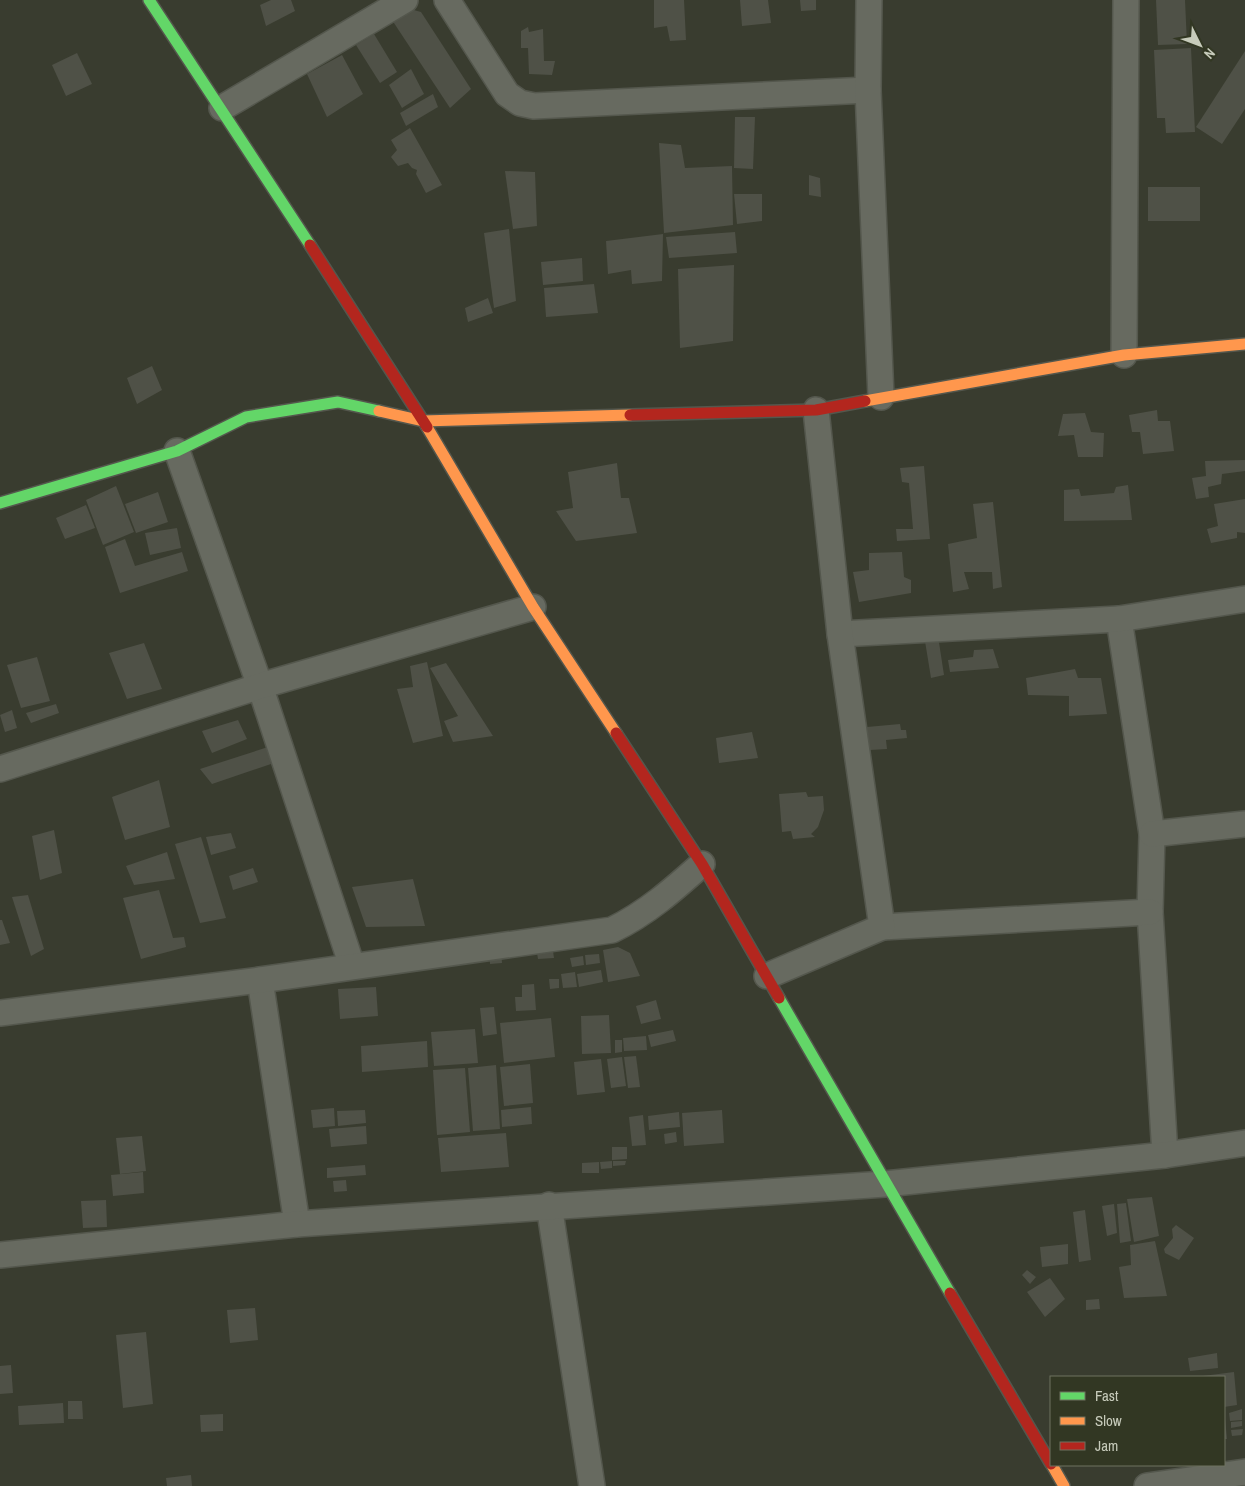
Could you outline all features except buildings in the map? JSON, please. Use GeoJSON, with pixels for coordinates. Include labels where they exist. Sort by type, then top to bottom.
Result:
{"type":"FeatureCollection","features":[{"type":"Feature","properties":{"kind":"street"},"geometry":{"type":"LineString","coordinates":[[149,0],[172,38],[222,108],[423,421],[533,607],[702,864],[885,1184],[1050,1461]]}},
{"type":"Feature","properties":{"kind":"street"},"geometry":{"type":"LineString","coordinates":[[222,108],[405,0]]}},
{"type":"Feature","properties":{"kind":"street"},"geometry":{"type":"LineString","coordinates":[[448,0],[507,94],[520,103],[534,106],[868,90]]}},
{"type":"Feature","properties":{"kind":"street"},"geometry":{"type":"LineString","coordinates":[[869,0],[868,90],[881,397]]}},
{"type":"Feature","properties":{"kind":"street"},"geometry":{"type":"LineString","coordinates":[[1124,355],[1126,0]]}},
{"type":"Feature","properties":{"kind":"street"},"geometry":{"type":"LineString","coordinates":[[0,503],[176,451],[246,417],[338,402],[423,421],[816,410],[1124,355],[1245,344]]}},
{"type":"Feature","properties":{"kind":"street"},"geometry":{"type":"LineString","coordinates":[[816,410],[840,634],[882,927]]}},
{"type":"Feature","properties":{"kind":"street"},"geometry":{"type":"LineString","coordinates":[[176,451],[260,686],[352,966]]}},
{"type":"Feature","properties":{"kind":"street"},"geometry":{"type":"LineString","coordinates":[[840,634],[1119,619],[1245,599]]}},
{"type":"Feature","properties":{"kind":"street"},"geometry":{"type":"LineString","coordinates":[[0,770],[260,686],[533,607]]}},
{"type":"Feature","properties":{"kind":"street"},"geometry":{"type":"LineString","coordinates":[[1119,619],[1152,834],[1150,912],[1165,1155]]}},
{"type":"Feature","properties":{"kind":"street"},"geometry":{"type":"LineString","coordinates":[[1152,834],[1245,824]]}},
{"type":"Feature","properties":{"kind":"street"},"geometry":{"type":"LineString","coordinates":[[0,1013],[260,980],[612,930],[631,921],[666,897],[702,864]]}},
{"type":"Feature","properties":{"kind":"street"},"geometry":{"type":"LineString","coordinates":[[767,976],[882,927],[1150,912]]}},
{"type":"Feature","properties":{"kind":"street"},"geometry":{"type":"LineString","coordinates":[[260,980],[297,1224]]}},
{"type":"Feature","properties":{"kind":"street"},"geometry":{"type":"LineString","coordinates":[[0,1255],[297,1224],[885,1184],[1165,1155],[1245,1143]]}},
{"type":"Feature","properties":{"kind":"street"},"geometry":{"type":"LineString","coordinates":[[549,1206],[592,1486]]}},
{"type":"Feature","properties":{"kind":"street"},"geometry":{"type":"LineString","coordinates":[[1053,1466],[1064,1486]]}},
{"type":"Feature","properties":{"kind":"street"},"geometry":{"type":"LineString","coordinates":[[1147,1486],[1245,1472]]}},
{"type":"Feature","properties":{"kind":"traffic: fast"},"geometry":{"type":"LineString","coordinates":[[149,0],[310,245]]}},
{"type":"Feature","properties":{"kind":"traffic: fast"},"geometry":{"type":"LineString","coordinates":[[0,503],[177,451],[246,417],[338,402],[379,411]]}},
{"type":"Feature","properties":{"kind":"traffic: fast"},"geometry":{"type":"LineString","coordinates":[[779,998],[950,1293]]}},
{"type":"Feature","properties":{"kind":"traffic: slow"},"geometry":{"type":"LineString","coordinates":[[865,401],[1124,355],[1245,344]]}},
{"type":"Feature","properties":{"kind":"traffic: slow"},"geometry":{"type":"LineString","coordinates":[[379,411],[423,421],[630,415]]}},
{"type":"Feature","properties":{"kind":"traffic: slow"},"geometry":{"type":"LineString","coordinates":[[427,427],[533,607],[616,733]]}},
{"type":"Feature","properties":{"kind":"traffic: slow"},"geometry":{"type":"LineString","coordinates":[[1053,1466],[1064,1486]]}},
{"type":"Feature","properties":{"kind":"traffic: jam"},"geometry":{"type":"LineString","coordinates":[[310,245],[427,427]]}},
{"type":"Feature","properties":{"kind":"traffic: jam"},"geometry":{"type":"LineString","coordinates":[[630,415],[816,410],[865,401]]}},
{"type":"Feature","properties":{"kind":"traffic: jam"},"geometry":{"type":"LineString","coordinates":[[616,733],[702,864],[779,998]]}},
{"type":"Feature","properties":{"kind":"traffic: jam"},"geometry":{"type":"LineString","coordinates":[[950,1293],[1050,1462]]}}]}
